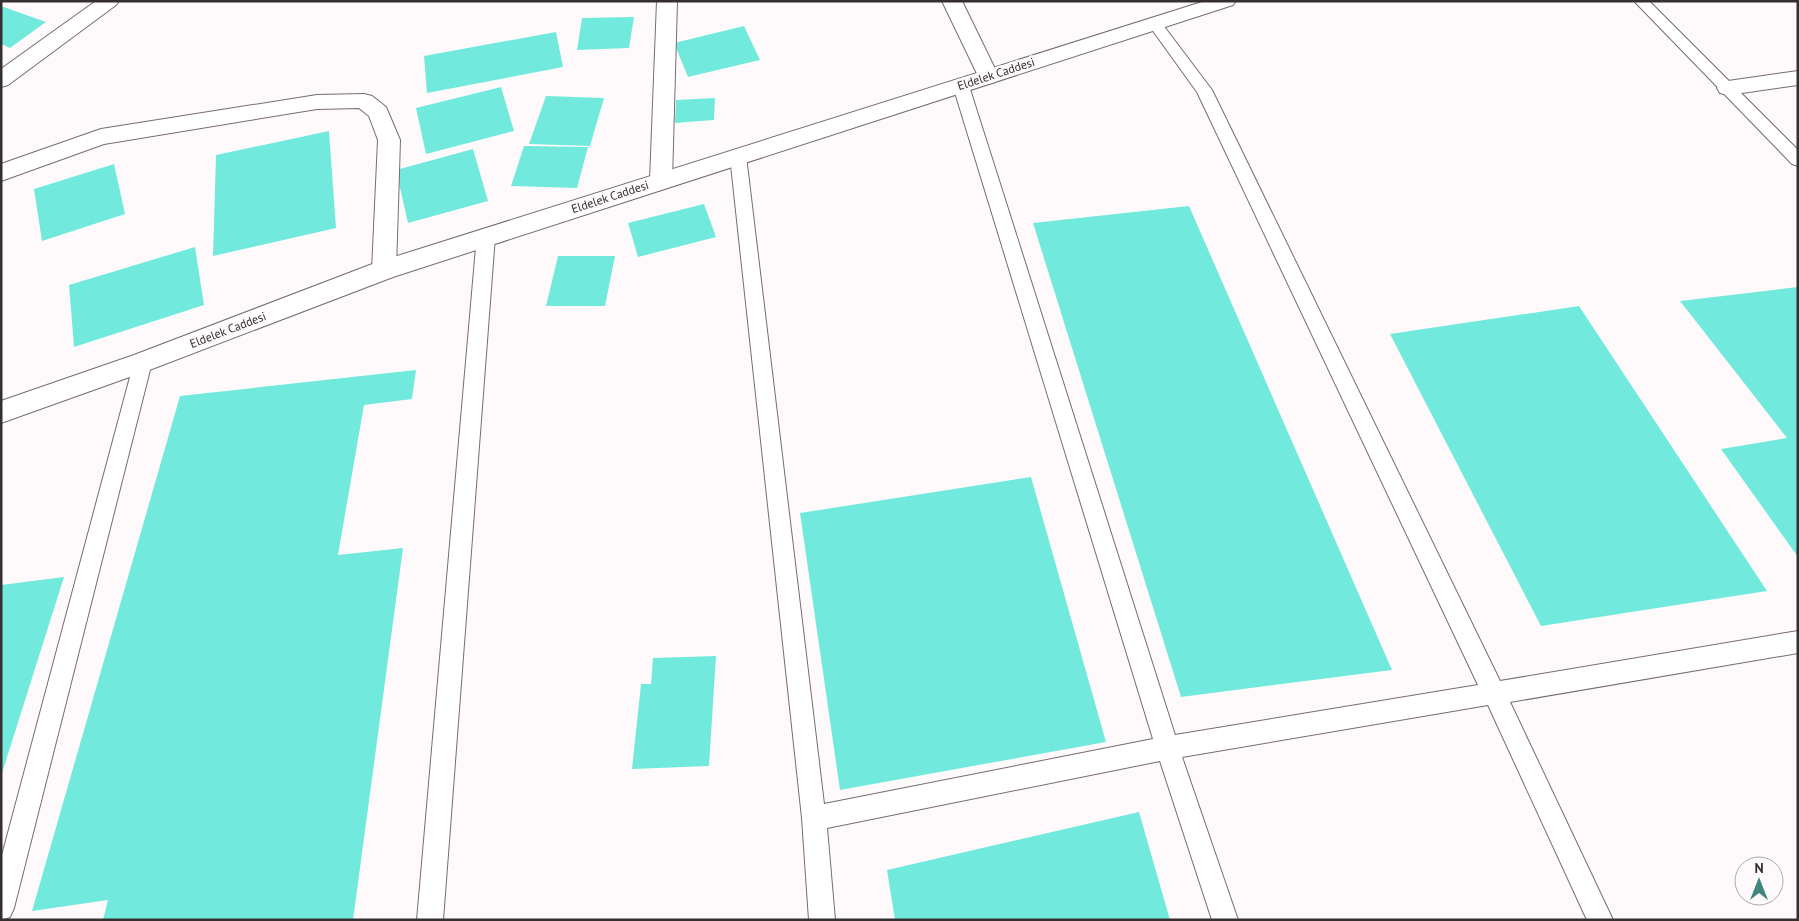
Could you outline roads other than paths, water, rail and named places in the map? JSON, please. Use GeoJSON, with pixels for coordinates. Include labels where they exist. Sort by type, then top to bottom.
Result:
{"type":"FeatureCollection","features":[{"type":"Feature","properties":{"kind":"street"},"geometry":{"type":"LineString","coordinates":[[2,78],[109,1]]}},
{"type":"Feature","properties":{"kind":"street"},"geometry":{"type":"LineString","coordinates":[[661,180],[666,1]]}},
{"type":"Feature","properties":{"kind":"street"},"geometry":{"type":"LineString","coordinates":[[952,1],[988,77]]}},
{"type":"Feature","properties":{"kind":"street","name":"Eldelek Caddesi"},"geometry":{"type":"LineString","coordinates":[[1,412],[143,362],[384,270],[1226,1]]}},
{"type":"Feature","properties":{"kind":"street"},"geometry":{"type":"LineString","coordinates":[[1728,88],[1798,78]]}},
{"type":"Feature","properties":{"kind":"street"},"geometry":{"type":"LineString","coordinates":[[1,173],[101,137],[317,102],[364,101],[378,112],[389,140],[384,270]]}},
{"type":"Feature","properties":{"kind":"lane"},"geometry":{"type":"LineString","coordinates":[[1641,1],[1798,160]]}},
{"type":"Feature","properties":{"kind":"lane"},"geometry":{"type":"LineString","coordinates":[[1155,24],[1204,90],[1494,693],[1600,920]]}},
{"type":"Feature","properties":{"kind":"lane"},"geometry":{"type":"LineString","coordinates":[[961,86],[1167,748],[1225,920]]}},
{"type":"Feature","properties":{"kind":"lane"},"geometry":{"type":"LineString","coordinates":[[738,156],[814,818],[822,920]]}},
{"type":"Feature","properties":{"kind":"lane"},"geometry":{"type":"LineString","coordinates":[[430,920],[486,236]]}},
{"type":"Feature","properties":{"kind":"lane"},"geometry":{"type":"LineString","coordinates":[[1,908],[143,362]]}},
{"type":"Feature","properties":{"kind":"lane"},"geometry":{"type":"LineString","coordinates":[[814,818],[1167,748],[1798,642]]}}]}
